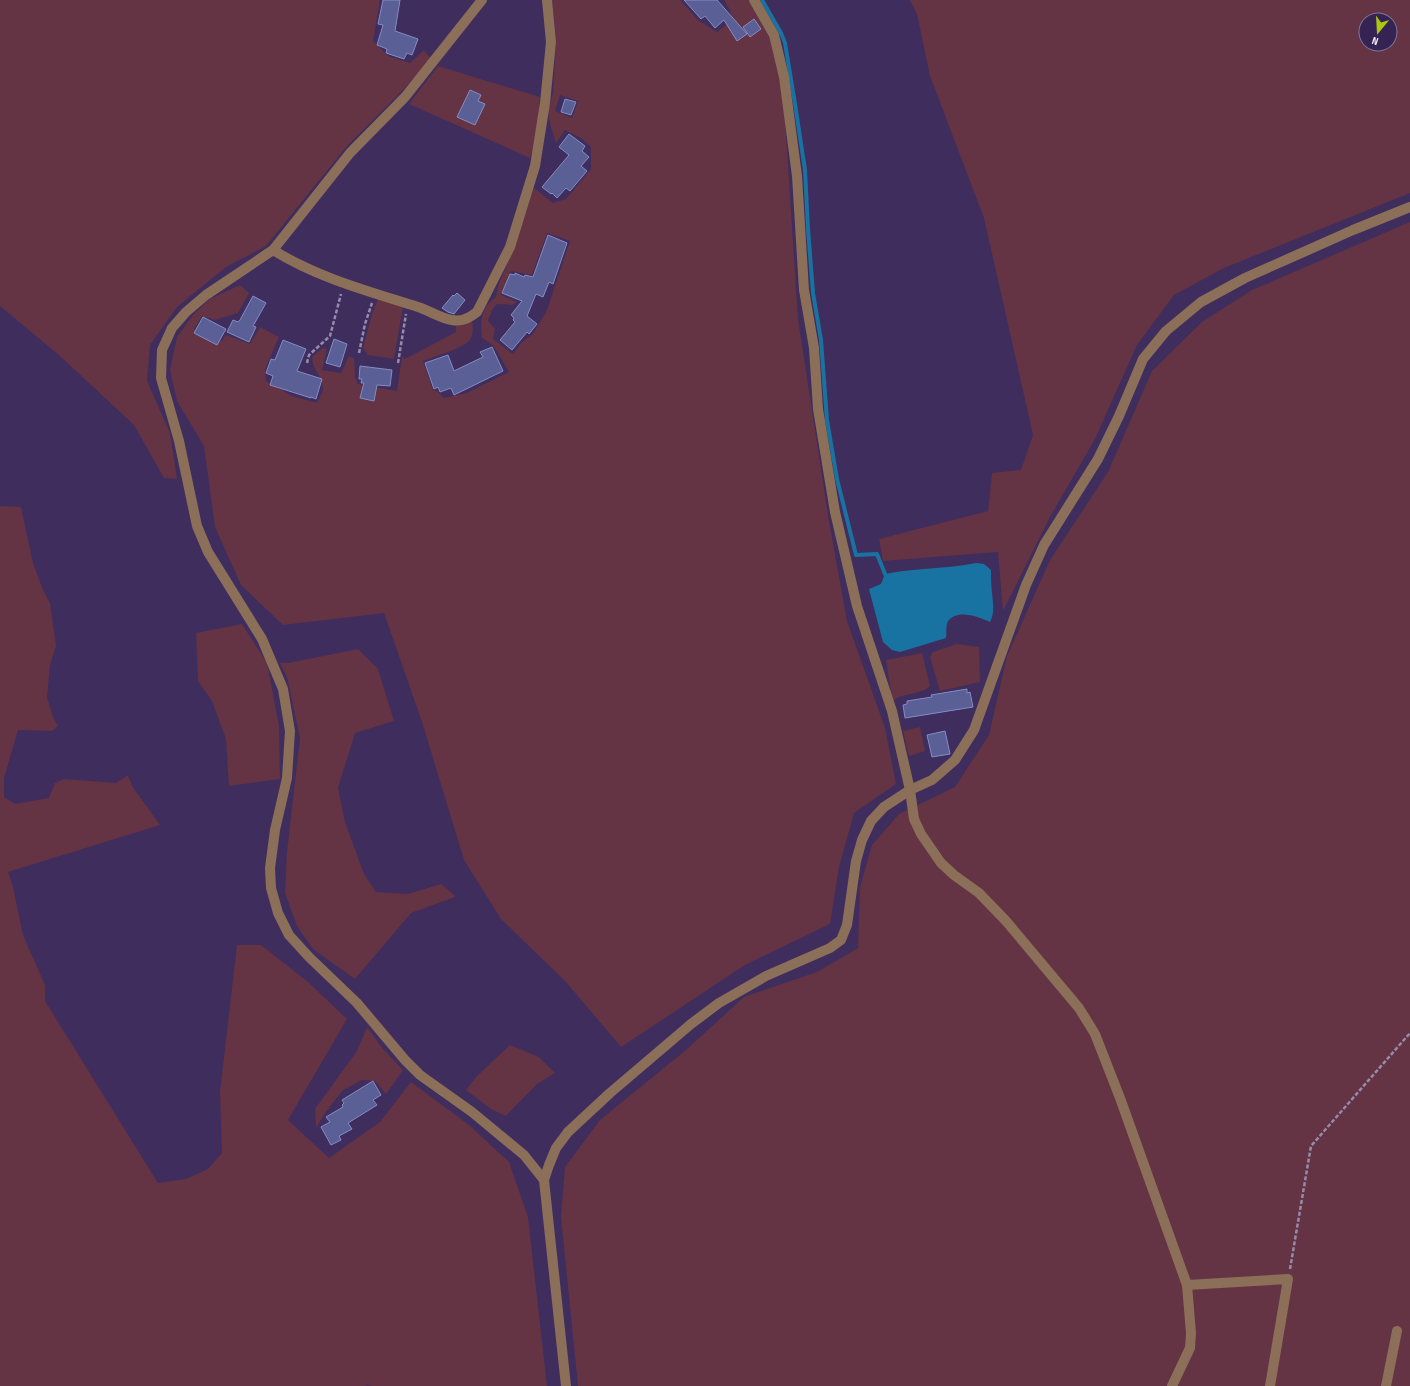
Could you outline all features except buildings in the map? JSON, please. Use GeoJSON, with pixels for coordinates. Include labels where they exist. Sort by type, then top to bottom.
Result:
{"type":"FeatureCollection","features":[{"type":"Feature","properties":{"kind":"street"},"geometry":{"type":"LineString","coordinates":[[482,0],[405,97],[350,153],[273,250],[206,295],[186,312],[172,328],[162,350],[161,378],[179,441],[197,526],[208,552],[262,639],[283,689],[290,731],[287,778],[275,830],[270,868],[270,888],[278,913],[289,935],[309,957],[357,1003],[405,1060],[420,1075],[472,1112],[524,1155],[544,1180]]}},
{"type":"Feature","properties":{"kind":"street"},"geometry":{"type":"LineString","coordinates":[[273,250],[324,277],[375,293],[450,320],[469,318],[477,312],[510,247],[535,166],[540,144],[551,42],[547,0]]}},
{"type":"Feature","properties":{"kind":"street"},"geometry":{"type":"LineString","coordinates":[[754,0],[774,35],[784,78],[797,176],[804,290],[814,348],[818,409],[835,512],[857,606],[892,711],[910,790],[914,819],[921,834],[941,863],[979,893],[1006,921],[1079,1008],[1095,1034],[1120,1098],[1187,1285],[1191,1333],[1190,1348],[1172,1386]]}},
{"type":"Feature","properties":{"kind":"street"},"geometry":{"type":"LineString","coordinates":[[566,1386],[544,1180],[548,1165],[556,1148],[568,1132],[610,1093],[691,1024],[719,1003],[766,976],[830,948],[841,940],[846,925],[856,861],[862,840],[871,820],[884,807],[910,790],[932,780],[955,760],[974,730],[1026,585],[1044,545],[1098,459],[1119,416],[1143,358],[1166,331],[1201,302],[1245,278],[1410,207]]}},
{"type":"Feature","properties":{"kind":"street"},"geometry":{"type":"LineString","coordinates":[[1187,1285],[1288,1280],[1270,1386]]}},
{"type":"Feature","properties":{"kind":"street"},"geometry":{"type":"LineString","coordinates":[[1386,1386],[1396,1331]]}},
{"type":"Feature","properties":{"kind":"path"},"geometry":{"type":"LineString","coordinates":[[307,363],[309,355],[330,336],[344,284]]}},
{"type":"Feature","properties":{"kind":"path"},"geometry":{"type":"LineString","coordinates":[[359,353],[365,324],[375,293]]}},
{"type":"Feature","properties":{"kind":"path"},"geometry":{"type":"LineString","coordinates":[[398,363],[407,304]]}},
{"type":"Feature","properties":{"kind":"path"},"geometry":{"type":"LineString","coordinates":[[1288,1280],[1311,1146],[1410,1033]]}},
{"type":"Feature","properties":{"kind":"shaded area"},"geometry":{"type":"Polygon","coordinates":[[[0,0],[380,0],[373,41],[388,56],[410,63],[424,50],[431,59],[398,95],[347,146],[266,246],[226,267],[177,307],[150,345],[147,381],[170,433],[177,479],[164,478],[134,425],[60,356],[0,306],[0,0]]]}},
{"type":"Feature","properties":{"kind":"shaded area"},"geometry":{"type":"Polygon","coordinates":[[[552,0],[680,0],[699,21],[717,32],[732,20],[730,10],[724,0],[749,0],[768,33],[777,66],[784,103],[798,319],[829,521],[847,621],[885,728],[896,784],[854,813],[839,867],[830,924],[745,965],[621,1047],[566,982],[501,919],[464,860],[422,722],[384,613],[283,625],[241,585],[215,527],[204,446],[177,401],[170,370],[177,337],[193,315],[210,299],[240,285],[249,293],[238,313],[215,320],[202,316],[194,329],[222,341],[226,335],[250,344],[260,327],[279,337],[265,369],[266,381],[292,396],[317,403],[323,388],[312,361],[312,357],[323,348],[327,349],[322,370],[341,373],[349,356],[354,358],[355,377],[358,384],[397,391],[402,357],[405,359],[456,332],[456,325],[472,319],[473,327],[471,339],[466,344],[423,361],[433,390],[437,391],[444,398],[467,393],[509,372],[493,345],[482,338],[481,326],[484,310],[496,297],[498,286],[507,265],[509,254],[520,222],[534,188],[553,203],[566,199],[591,169],[591,147],[581,138],[565,130],[556,143],[550,124],[548,111],[553,93],[556,40],[552,0]],[[560,95],[555,111],[572,118],[578,101],[560,95]],[[547,233],[532,275],[511,271],[501,295],[517,302],[512,305],[497,304],[492,310],[488,321],[495,329],[493,339],[513,354],[522,342],[533,334],[547,310],[570,241],[547,233]]]}},
{"type":"Feature","properties":{"kind":"shaded area"},"geometry":{"type":"Polygon","coordinates":[[[910,0],[1410,0],[1410,193],[1224,268],[1174,295],[1137,345],[1095,439],[1050,517],[1003,611],[998,552],[883,561],[879,539],[988,511],[992,473],[1021,470],[1033,435],[984,218],[930,76],[917,14],[910,0]]]}},
{"type":"Feature","properties":{"kind":"shaded area"},"geometry":{"type":"Polygon","coordinates":[[[438,66],[540,97],[537,134],[530,158],[409,104],[438,66]]]}},
{"type":"Feature","properties":{"kind":"shaded area"},"geometry":{"type":"Polygon","coordinates":[[[1410,222],[1410,1386],[578,1386],[561,1217],[565,1167],[600,1120],[686,1050],[744,997],[817,972],[858,948],[860,887],[872,845],[899,814],[955,787],[989,735],[1007,656],[1050,560],[1108,472],[1152,371],[1202,322],[1252,290],[1410,222]]]}},
{"type":"Feature","properties":{"kind":"shaded area"},"geometry":{"type":"Polygon","coordinates":[[[378,299],[403,307],[394,359],[368,355],[363,348],[372,314],[378,299]]]}},
{"type":"Feature","properties":{"kind":"shaded area"},"geometry":{"type":"Polygon","coordinates":[[[0,506],[21,507],[33,563],[43,590],[50,603],[56,646],[50,665],[47,697],[53,717],[58,726],[52,731],[18,730],[4,778],[4,797],[15,804],[49,798],[55,783],[64,779],[116,783],[128,775],[132,786],[160,825],[8,872],[13,887],[23,935],[45,985],[45,1001],[158,1183],[186,1179],[208,1169],[222,1153],[220,1092],[237,945],[261,945],[308,982],[347,1019],[288,1120],[329,1158],[380,1122],[411,1082],[469,1125],[509,1162],[528,1217],[547,1386],[0,1386],[0,506]]]}},
{"type":"Feature","properties":{"kind":"shaded area"},"geometry":{"type":"Polygon","coordinates":[[[242,624],[267,663],[279,726],[280,779],[229,786],[226,739],[212,701],[198,681],[196,633],[242,624]]]}},
{"type":"Feature","properties":{"kind":"shaded area"},"geometry":{"type":"Polygon","coordinates":[[[956,644],[979,647],[980,682],[940,691],[930,657],[933,652],[956,644]]]}},
{"type":"Feature","properties":{"kind":"shaded area"},"geometry":{"type":"Polygon","coordinates":[[[358,649],[378,669],[394,721],[355,733],[338,788],[345,822],[364,874],[376,892],[408,894],[441,884],[455,897],[411,913],[355,979],[313,949],[297,926],[285,893],[287,852],[300,738],[287,677],[280,663],[288,663],[358,649]]]}},
{"type":"Feature","properties":{"kind":"shaded area"},"geometry":{"type":"Polygon","coordinates":[[[922,653],[930,686],[923,691],[898,697],[894,700],[892,698],[886,660],[922,653]]]}},
{"type":"Feature","properties":{"kind":"shaded area"},"geometry":{"type":"Polygon","coordinates":[[[920,727],[925,751],[909,756],[903,731],[920,727]]]}},
{"type":"Feature","properties":{"kind":"shaded area"},"geometry":{"type":"Polygon","coordinates":[[[367,1027],[383,1049],[403,1070],[386,1094],[375,1081],[362,1080],[343,1090],[325,1113],[316,1128],[315,1109],[357,1051],[367,1027]]]}},
{"type":"Feature","properties":{"kind":"shaded area"},"geometry":{"type":"Polygon","coordinates":[[[510,1045],[539,1057],[555,1073],[537,1084],[506,1116],[491,1109],[466,1090],[476,1077],[510,1045]]]}},
{"type":"Feature","properties":{"kind":"water"},"geometry":{"type":"Polygon","coordinates":[[[976,563],[984,564],[991,570],[993,615],[990,622],[969,615],[958,615],[949,620],[946,638],[900,652],[892,650],[883,642],[869,589],[881,584],[885,574],[976,563]]]}},
{"type":"Feature","properties":{"kind":"waterway"},"geometry":{"type":"LineString","coordinates":[[762,0],[785,43],[795,104],[805,170],[813,293],[821,340],[827,420],[837,479],[856,555],[877,554],[885,574]]}}]}
